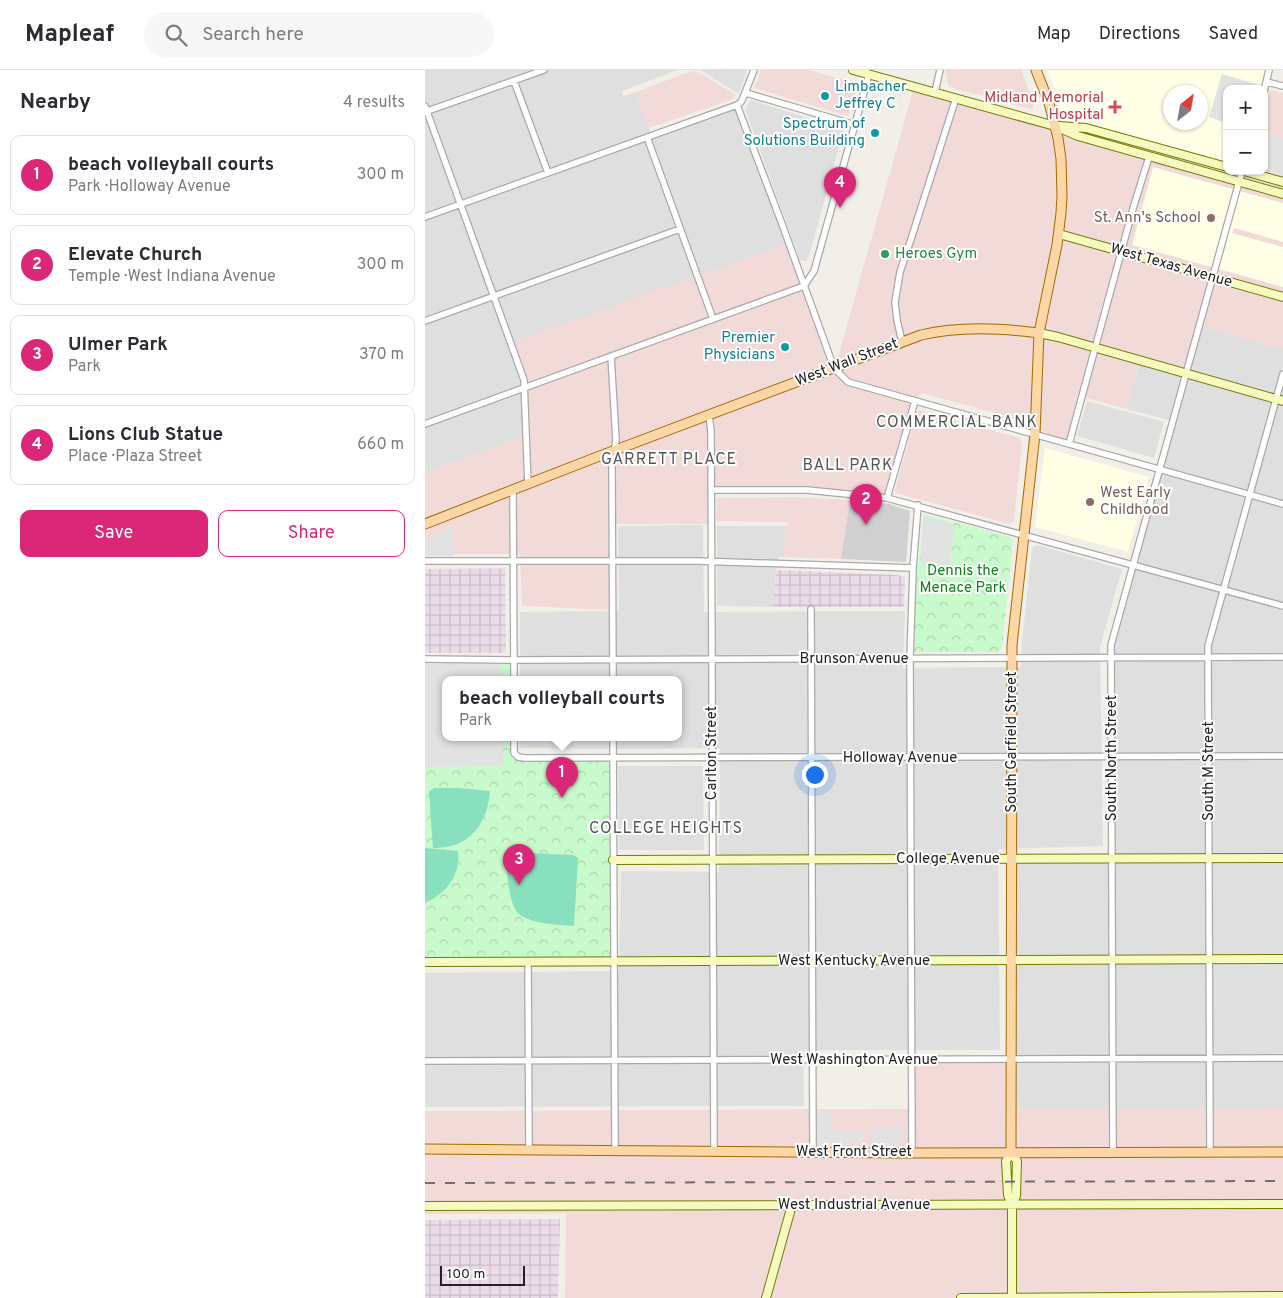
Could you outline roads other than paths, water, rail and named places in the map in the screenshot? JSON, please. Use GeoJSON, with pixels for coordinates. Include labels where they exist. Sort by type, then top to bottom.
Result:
{"type":"FeatureCollection","features":[{"type":"Feature","properties":{"kind":"main road","name":"South Garfield Street"},"geometry":{"type":"LineString","coordinates":[[1011,1153],[1012,658],[1035,434],[1039,333],[1059,234],[1062,208],[1062,175],[1055,126],[1049,103],[1036,70]]}},
{"type":"Feature","properties":{"kind":"main road","name":"West Wall Street"},"geometry":{"type":"LineString","coordinates":[[425,524],[921,335],[948,330],[981,328],[1039,333]]}},
{"type":"Feature","properties":{"kind":"main road","name":"West Front Street"},"geometry":{"type":"LineString","coordinates":[[425,1148],[911,1153],[1283,1152]]}},
{"type":"Feature","properties":{"kind":"street"},"geometry":{"type":"LineString","coordinates":[[527,484],[524,380],[426,110],[544,70]]}},
{"type":"Feature","properties":{"kind":"street"},"geometry":{"type":"LineString","coordinates":[[425,217],[737,105],[741,102],[746,92],[754,70]]}},
{"type":"Feature","properties":{"kind":"street"},"geometry":{"type":"LineString","coordinates":[[853,70],[1055,126],[1078,136],[1283,194]]}},
{"type":"Feature","properties":{"kind":"street"},"geometry":{"type":"LineString","coordinates":[[935,92],[940,70]]}},
{"type":"Feature","properties":{"kind":"street"},"geometry":{"type":"LineString","coordinates":[[1266,85],[1269,70]]}},
{"type":"Feature","properties":{"kind":"street"},"geometry":{"type":"LineString","coordinates":[[425,424],[804,286],[813,271],[869,74]]}},
{"type":"Feature","properties":{"kind":"street"},"geometry":{"type":"LineString","coordinates":[[514,81],[548,173]]}},
{"type":"Feature","properties":{"kind":"street"},"geometry":{"type":"LineString","coordinates":[[1267,82],[1283,86]]}},
{"type":"Feature","properties":{"kind":"street"},"geometry":{"type":"LineString","coordinates":[[746,92],[855,125]]}},
{"type":"Feature","properties":{"kind":"street"},"geometry":{"type":"LineString","coordinates":[[902,342],[895,302],[900,272],[956,98]]}},
{"type":"Feature","properties":{"kind":"street"},"geometry":{"type":"LineString","coordinates":[[737,105],[833,368],[848,382],[1283,504]]}},
{"type":"Feature","properties":{"kind":"street"},"geometry":{"type":"LineString","coordinates":[[1055,126],[1087,128],[1223,165]]}},
{"type":"Feature","properties":{"kind":"street"},"geometry":{"type":"LineString","coordinates":[[647,137],[713,319]]}},
{"type":"Feature","properties":{"kind":"street"},"geometry":{"type":"LineString","coordinates":[[1069,444],[1149,157]]}},
{"type":"Feature","properties":{"kind":"street","name":"South North Street"},"geometry":{"type":"LineString","coordinates":[[1113,1152],[1111,645],[1242,175]]}},
{"type":"Feature","properties":{"kind":"street"},"geometry":{"type":"LineString","coordinates":[[1258,175],[1283,182]]}},
{"type":"Feature","properties":{"kind":"street"},"geometry":{"type":"LineString","coordinates":[[425,321],[680,229]]}},
{"type":"Feature","properties":{"kind":"street","name":"West Texas Avenue"},"geometry":{"type":"LineString","coordinates":[[1059,234],[1283,297]]}},
{"type":"Feature","properties":{"kind":"street","name":"West Wall Street"},"geometry":{"type":"LineString","coordinates":[[1039,333],[1280,400]]}},
{"type":"Feature","properties":{"kind":"street"},"geometry":{"type":"LineString","coordinates":[[611,356],[616,440],[612,466],[613,676]]}},
{"type":"Feature","properties":{"kind":"street","name":"South M Street"},"geometry":{"type":"LineString","coordinates":[[1210,1152],[1208,646],[1250,494],[1280,400],[1283,374]]}},
{"type":"Feature","properties":{"kind":"street"},"geometry":{"type":"LineString","coordinates":[[887,498],[915,401]]}},
{"type":"Feature","properties":{"kind":"street","name":"Carlton Street"},"geometry":{"type":"LineString","coordinates":[[709,416],[712,490],[714,1151]]}},
{"type":"Feature","properties":{"kind":"street"},"geometry":{"type":"LineString","coordinates":[[513,490],[514,676]]}},
{"type":"Feature","properties":{"kind":"street"},"geometry":{"type":"LineString","coordinates":[[712,490],[807,490],[887,498],[1283,606]]}},
{"type":"Feature","properties":{"kind":"street"},"geometry":{"type":"LineString","coordinates":[[911,1153],[910,658],[913,568],[918,506]]}},
{"type":"Feature","properties":{"kind":"street"},"geometry":{"type":"LineString","coordinates":[[425,561],[712,561],[913,568]]}},
{"type":"Feature","properties":{"kind":"street"},"geometry":{"type":"LineString","coordinates":[[811,609],[813,1152]]}},
{"type":"Feature","properties":{"kind":"street","name":"Brunson Avenue"},"geometry":{"type":"LineString","coordinates":[[425,659],[1283,657]]}},
{"type":"Feature","properties":{"kind":"street","name":"Holloway Avenue"},"geometry":{"type":"LineString","coordinates":[[514,741],[514,751],[517,756],[525,758],[1283,756]]}},
{"type":"Feature","properties":{"kind":"street"},"geometry":{"type":"LineString","coordinates":[[613,741],[615,1150]]}},
{"type":"Feature","properties":{"kind":"street","name":"College Avenue"},"geometry":{"type":"LineString","coordinates":[[613,860],[1283,858]]}},
{"type":"Feature","properties":{"kind":"street","name":"West Kentucky Avenue"},"geometry":{"type":"LineString","coordinates":[[425,962],[1283,960]]}},
{"type":"Feature","properties":{"kind":"street"},"geometry":{"type":"LineString","coordinates":[[528,962],[529,1150]]}},
{"type":"Feature","properties":{"kind":"street","name":"West Washington Avenue"},"geometry":{"type":"LineString","coordinates":[[425,1061],[1283,1058]]}},
{"type":"Feature","properties":{"kind":"street","name":"South Garfield Street"},"geometry":{"type":"LineString","coordinates":[[1011,1153],[1006,1162],[1007,1188],[1011,1205],[1012,1298]]}},
{"type":"Feature","properties":{"kind":"street","name":"West Industrial Avenue"},"geometry":{"type":"LineString","coordinates":[[425,1206],[1283,1204]]}},
{"type":"Feature","properties":{"kind":"street"},"geometry":{"type":"LineString","coordinates":[[766,1298],[792,1205]]}},
{"type":"Feature","properties":{"kind":"street"},"geometry":{"type":"LineString","coordinates":[[961,1298],[1283,1296]]}},
{"type":"Feature","properties":{"kind":"railway"},"geometry":{"type":"LineString","coordinates":[[425,1183],[1283,1181]]}},
{"type":"Feature","properties":{"kind":"place","name":"Limbacher Jeffrey C"},"geometry":{"type":"Point","coordinates":[825,96]}},
{"type":"Feature","properties":{"kind":"place","name":"Midland Memorial Hospital"},"geometry":{"type":"Point","coordinates":[1115,107]}},
{"type":"Feature","properties":{"kind":"place","name":"Spectrum of Solutions Building"},"geometry":{"type":"Point","coordinates":[875,133]}},
{"type":"Feature","properties":{"kind":"place","name":"Lions Club Statue"},"geometry":{"type":"Point","coordinates":[840,208]}},
{"type":"Feature","properties":{"kind":"place","name":"St. Ann's School"},"geometry":{"type":"Point","coordinates":[1211,218]}},
{"type":"Feature","properties":{"kind":"place","name":"Heroes Gym"},"geometry":{"type":"Point","coordinates":[885,254]}},
{"type":"Feature","properties":{"kind":"place","name":"Premier Physicians"},"geometry":{"type":"Point","coordinates":[785,347]}},
{"type":"Feature","properties":{"kind":"place","name":"West Early Childhood"},"geometry":{"type":"Point","coordinates":[1090,502]}},
{"type":"Feature","properties":{"kind":"place","name":"Elevate Church"},"geometry":{"type":"Point","coordinates":[866,525]}},
{"type":"Feature","properties":{"kind":"place","name":"beach volleyball courts"},"geometry":{"type":"Point","coordinates":[562,798]}},
{"type":"Feature","properties":{"kind":"place","name":"Ulmer Park"},"geometry":{"type":"Point","coordinates":[519,885]}},
{"type":"Feature","properties":{"kind":"district","name":"COMMERCIAL BANK"},"geometry":{"type":"Point","coordinates":[957,423]}},
{"type":"Feature","properties":{"kind":"district","name":"GARRETT PLACE"},"geometry":{"type":"Point","coordinates":[669,460]}},
{"type":"Feature","properties":{"kind":"district","name":"BALL PARK"},"geometry":{"type":"Point","coordinates":[848,466]}},
{"type":"Feature","properties":{"kind":"district","name":"COLLEGE HEIGHTS"},"geometry":{"type":"Point","coordinates":[666,829]}},
{"type":"Feature","properties":{"kind":"park label","name":"Dennis the Menace Park"},"geometry":{"type":"Point","coordinates":[963,580]}}]}
